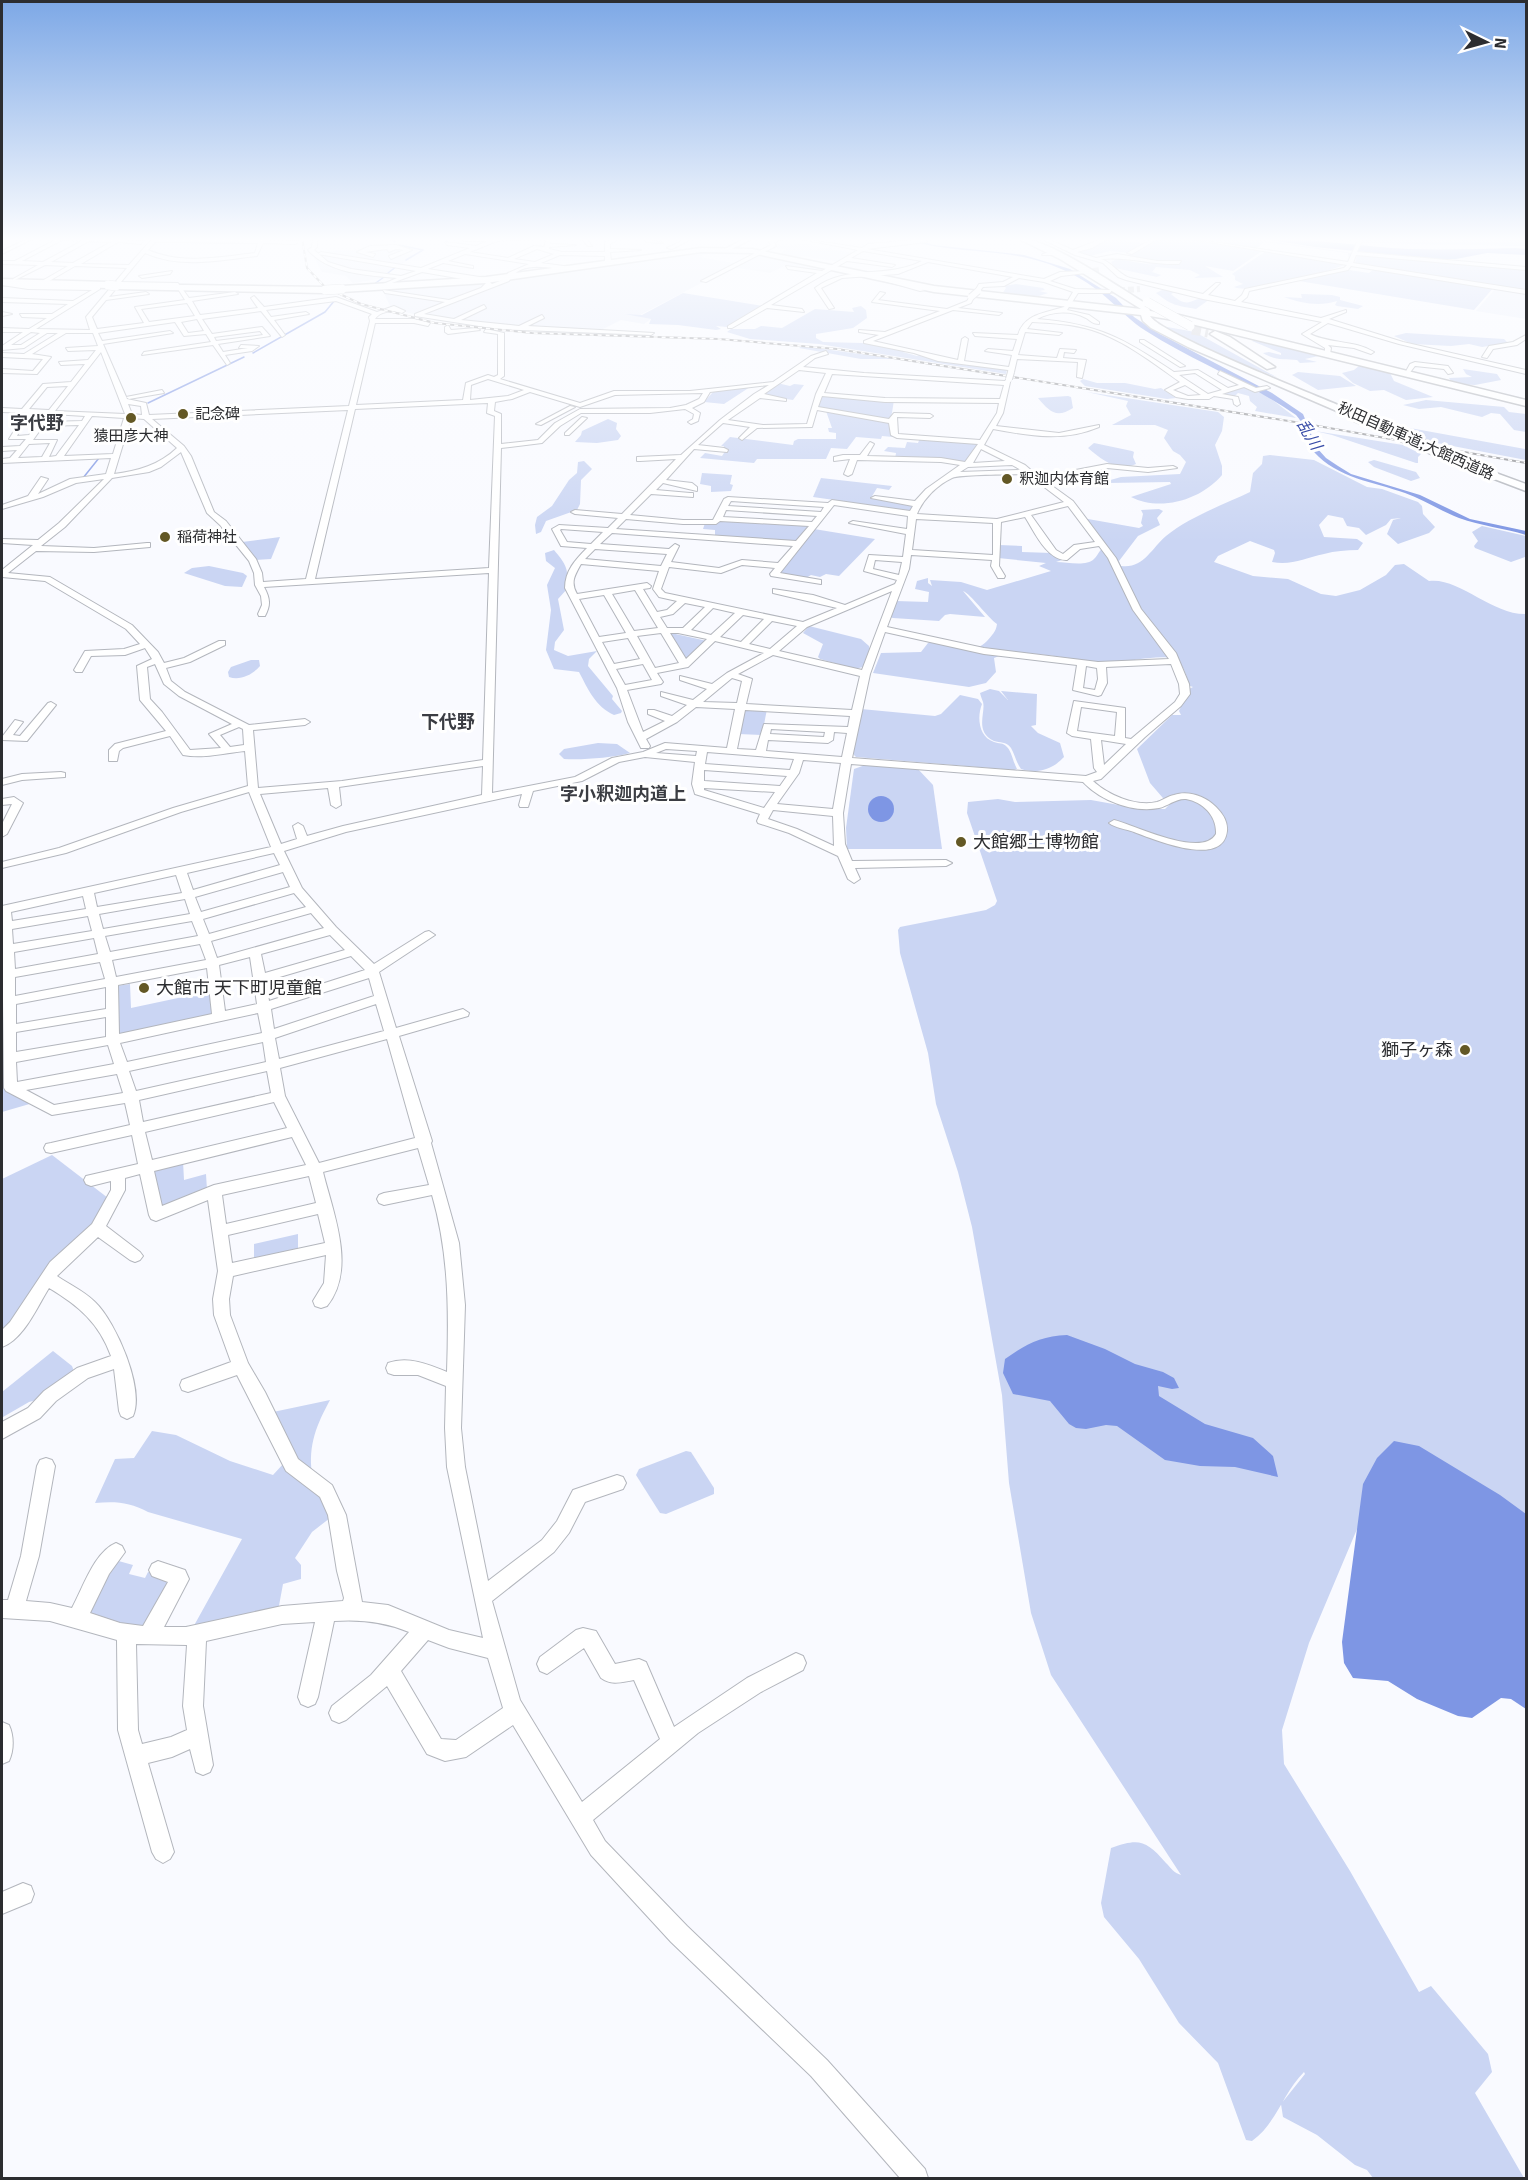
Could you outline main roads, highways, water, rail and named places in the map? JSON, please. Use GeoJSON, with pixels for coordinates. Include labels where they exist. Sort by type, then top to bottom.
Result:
{"type":"FeatureCollection","features":[{"type":"Feature","properties":{"kind":"highway"},"geometry":{"type":"LineString","coordinates":[[1181,340],[1353,415]]}},
{"type":"Feature","properties":{"kind":"highway","name":"秋田自動車道;大館西道路"},"geometry":{"type":"LineString","coordinates":[[1212,340],[1353,415],[1527,488]]}},
{"type":"Feature","properties":{"kind":"highway"},"geometry":{"type":"LineString","coordinates":[[1228,340],[1292,381],[1353,415]]}},
{"type":"Feature","properties":{"kind":"highway"},"geometry":{"type":"LineString","coordinates":[[1270,340],[1527,403]]}},
{"type":"Feature","properties":{"kind":"water","name":"乱川"},"geometry":{"type":"Polygon","coordinates":[[[1161,340],[1171,340],[1272,393],[1303,414],[1317,448],[1326,458],[1351,474],[1420,495],[1470,519],[1526,531],[1526,535],[1459,518],[1412,496],[1356,478],[1334,468],[1323,461],[1311,448],[1302,423],[1296,415],[1259,392],[1161,340]]]}},
{"type":"Feature","properties":{"kind":"water"},"geometry":{"type":"Polygon","coordinates":[[[881,796],[890,800],[894,809],[890,818],[881,822],[872,818],[868,809],[872,800],[881,796]]]}},
{"type":"Feature","properties":{"kind":"water"},"geometry":{"type":"Polygon","coordinates":[[[1067,1335],[1174,1378],[1179,1388],[1158,1386],[1159,1396],[1205,1424],[1253,1438],[1273,1456],[1278,1477],[1235,1467],[1200,1466],[1165,1460],[1117,1426],[1076,1428],[1069,1424],[1050,1401],[1013,1394],[1003,1373],[1005,1359],[1034,1342],[1067,1335]]]}},
{"type":"Feature","properties":{"kind":"water"},"geometry":{"type":"Polygon","coordinates":[[[1394,1441],[1419,1446],[1500,1495],[1526,1514],[1526,1709],[1511,1699],[1501,1698],[1472,1718],[1458,1716],[1417,1699],[1388,1681],[1353,1678],[1344,1663],[1342,1642],[1363,1484],[1377,1458],[1394,1441]]]}},
{"type":"Feature","properties":{"kind":"waterway"},"geometry":{"type":"LineString","coordinates":[[253,353],[276,340]]}},
{"type":"Feature","properties":{"kind":"waterway"},"geometry":{"type":"LineString","coordinates":[[148,403],[244,357]]}},
{"type":"Feature","properties":{"kind":"waterway"},"geometry":{"type":"LineString","coordinates":[[83,478],[99,458]]}},
{"type":"Feature","properties":{"kind":"railway"},"geometry":{"type":"LineString","coordinates":[[728,340],[837,349],[1301,423],[1526,463]]}},
{"type":"Feature","properties":{"kind":"place","name":"記念碑"},"geometry":{"type":"Point","coordinates":[183,414]}},
{"type":"Feature","properties":{"kind":"place","name":"猿田彦大神"},"geometry":{"type":"Point","coordinates":[131,418]}},
{"type":"Feature","properties":{"kind":"place","name":"釈迦内体育館"},"geometry":{"type":"Point","coordinates":[1007,479]}},
{"type":"Feature","properties":{"kind":"place","name":"稲荷神社"},"geometry":{"type":"Point","coordinates":[165,537]}},
{"type":"Feature","properties":{"kind":"place","name":"大館郷土博物館"},"geometry":{"type":"Point","coordinates":[961,842]}},
{"type":"Feature","properties":{"kind":"place","name":"大館市 天下町児童館"},"geometry":{"type":"Point","coordinates":[144,988]}},
{"type":"Feature","properties":{"kind":"place","name":"獅子ヶ森"},"geometry":{"type":"Point","coordinates":[1465,1050]}},
{"type":"Feature","properties":{"kind":"district","name":"字代野"},"geometry":{"type":"Point","coordinates":[37,423]}},
{"type":"Feature","properties":{"kind":"district","name":"下代野"},"geometry":{"type":"Point","coordinates":[448,722]}},
{"type":"Feature","properties":{"kind":"district","name":"字小釈迦内道上"},"geometry":{"type":"Point","coordinates":[623,794]}}]}
